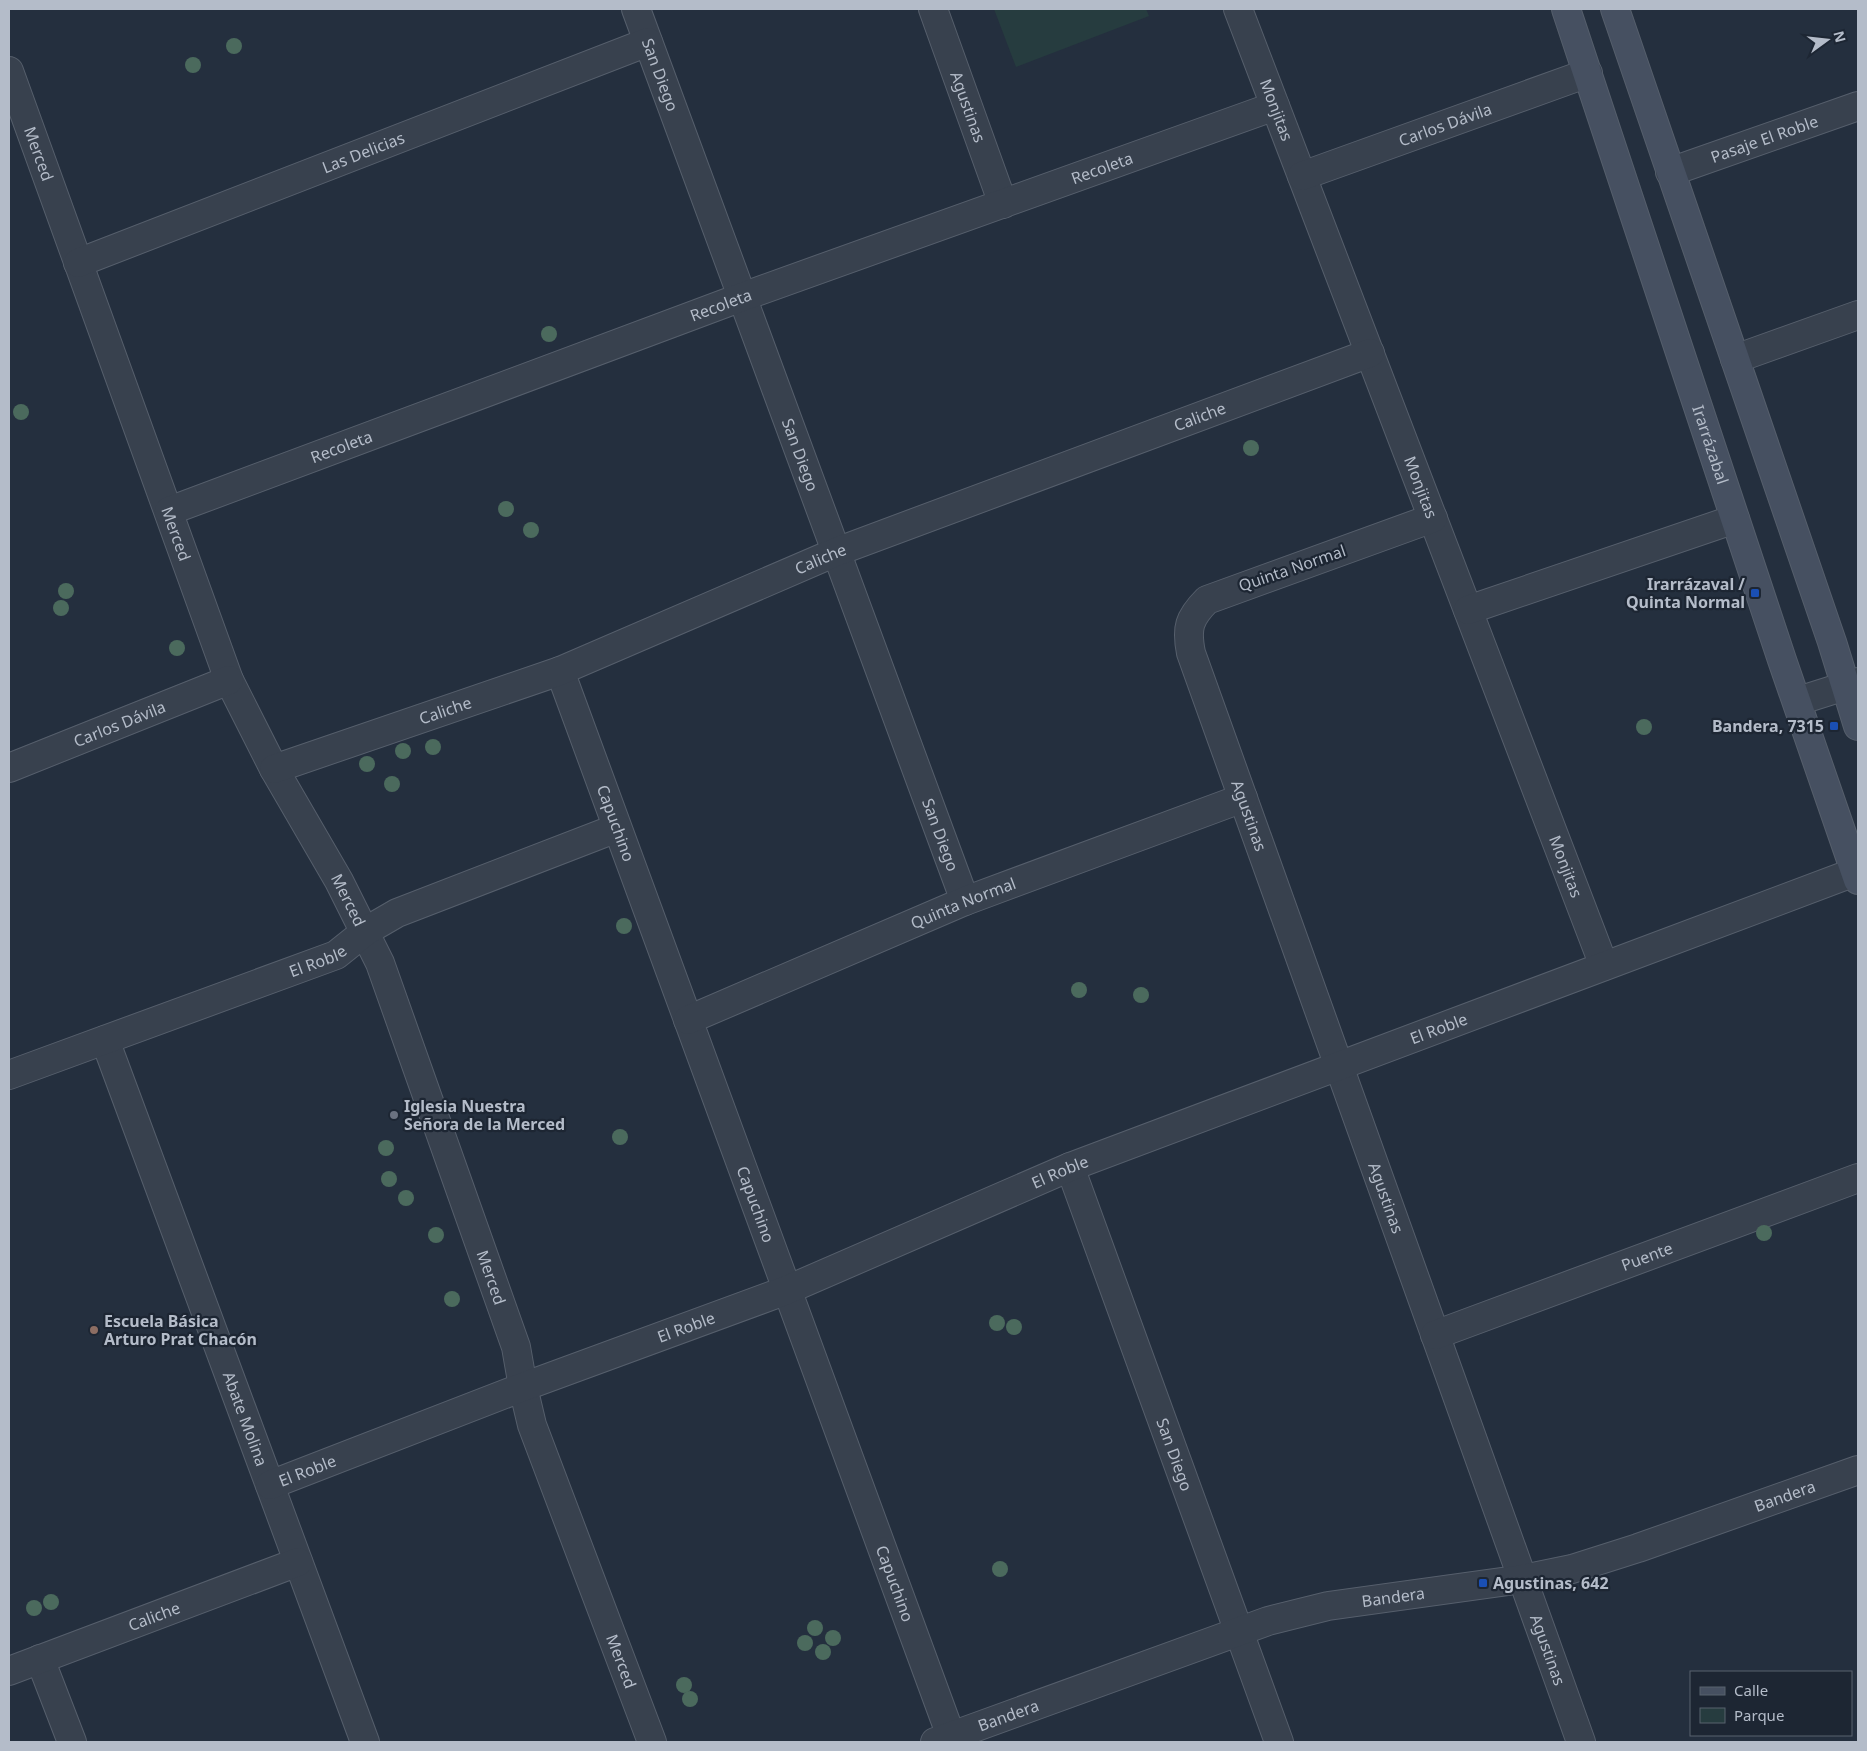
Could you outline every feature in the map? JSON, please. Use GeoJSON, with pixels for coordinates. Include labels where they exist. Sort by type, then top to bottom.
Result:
{"type":"FeatureCollection","features":[{"type":"Feature","properties":{"kind":"main road","name":"Irarrázabal"},"geometry":{"type":"LineString","coordinates":[[1566,9],[1735,519],[1798,701],[1816,762],[1857,876]]}},
{"type":"Feature","properties":{"kind":"main road"},"geometry":{"type":"LineString","coordinates":[[1615,9],[1735,359],[1852,683],[1858,726]]}},
{"type":"Feature","properties":{"kind":"street","name":"San Diego"},"geometry":{"type":"LineString","coordinates":[[636,9],[965,901]]}},
{"type":"Feature","properties":{"kind":"street","name":"Agustinas"},"geometry":{"type":"LineString","coordinates":[[933,9],[1002,204]]}},
{"type":"Feature","properties":{"kind":"street","name":"Monjitas"},"geometry":{"type":"LineString","coordinates":[[1238,9],[1604,966]]}},
{"type":"Feature","properties":{"kind":"street","name":"Las Delicias"},"geometry":{"type":"LineString","coordinates":[[78,263],[648,42]]}},
{"type":"Feature","properties":{"kind":"street","name":"Merced"},"geometry":{"type":"LineString","coordinates":[[9,70],[230,680],[274,769],[340,881],[380,963],[516,1347],[532,1425],[652,1742]]}},
{"type":"Feature","properties":{"kind":"street","name":"Carlos Dávila"},"geometry":{"type":"LineString","coordinates":[[1302,176],[1588,73]]}},
{"type":"Feature","properties":{"kind":"street","name":"Recoleta"},"geometry":{"type":"LineString","coordinates":[[169,511],[742,297],[1275,106]]}},
{"type":"Feature","properties":{"kind":"street","name":"Pasaje El Roble"},"geometry":{"type":"LineString","coordinates":[[1670,172],[1858,106]]}},
{"type":"Feature","properties":{"kind":"street"},"geometry":{"type":"LineString","coordinates":[[1735,359],[1858,315]]}},
{"type":"Feature","properties":{"kind":"street","name":"Caliche"},"geometry":{"type":"LineString","coordinates":[[274,769],[560,671],[836,552],[1370,352]]}},
{"type":"Feature","properties":{"kind":"street","name":"Quinta Normal"},"geometry":{"type":"LineString","coordinates":[[1191,652],[1188,628],[1192,617],[1207,600],[1434,518]]}},
{"type":"Feature","properties":{"kind":"street"},"geometry":{"type":"LineString","coordinates":[[1468,610],[1735,519]]}},
{"type":"Feature","properties":{"kind":"street","name":"Agustinas"},"geometry":{"type":"LineString","coordinates":[[1191,652],[1581,1742]]}},
{"type":"Feature","properties":{"kind":"street","name":"Capuchino"},"geometry":{"type":"LineString","coordinates":[[560,671],[787,1290],[943,1739]]}},
{"type":"Feature","properties":{"kind":"street","name":"Carlos Dávila"},"geometry":{"type":"LineString","coordinates":[[9,768],[230,680]]}},
{"type":"Feature","properties":{"kind":"street"},"geometry":{"type":"LineString","coordinates":[[1798,701],[1852,683]]}},
{"type":"Feature","properties":{"kind":"street","name":"Quinta Normal"},"geometry":{"type":"LineString","coordinates":[[688,1020],[965,901],[1243,798]]}},
{"type":"Feature","properties":{"kind":"street","name":"El Roble"},"geometry":{"type":"LineString","coordinates":[[9,1075],[336,955],[366,931],[398,913],[617,828]]}},
{"type":"Feature","properties":{"kind":"street","name":"El Roble"},"geometry":{"type":"LineString","coordinates":[[270,1485],[523,1387],[787,1290],[1070,1167],[1604,966],[1857,876]]}},
{"type":"Feature","properties":{"kind":"street","name":"Abate Molina"},"geometry":{"type":"LineString","coordinates":[[105,1040],[365,1742]]}},
{"type":"Feature","properties":{"kind":"street","name":"San Diego"},"geometry":{"type":"LineString","coordinates":[[1070,1167],[1278,1742]]}},
{"type":"Feature","properties":{"kind":"street","name":"Puente"},"geometry":{"type":"LineString","coordinates":[[1435,1335],[1858,1178]]}},
{"type":"Feature","properties":{"kind":"street","name":"Bandera"},"geometry":{"type":"LineString","coordinates":[[943,1739],[1268,1621],[1328,1606],[1523,1579],[1572,1568],[1638,1548],[1858,1470]]}},
{"type":"Feature","properties":{"kind":"street","name":"Caliche"},"geometry":{"type":"LineString","coordinates":[[9,1671],[298,1562]]}},
{"type":"Feature","properties":{"kind":"street"},"geometry":{"type":"LineString","coordinates":[[40,1659],[72,1742]]}},
{"type":"Feature","properties":{"kind":"green space"},"geometry":{"type":"Polygon","coordinates":[[[994,9],[1146,9],[1149,16],[1016,67],[994,9]]]}},
{"type":"Feature","properties":{"kind":"place","name":"Irarrázaval / Quinta Normal"},"geometry":{"type":"Point","coordinates":[1755,593]}},
{"type":"Feature","properties":{"kind":"place","name":"Bandera, 7315"},"geometry":{"type":"Point","coordinates":[1834,726]}},
{"type":"Feature","properties":{"kind":"place","name":"Iglesia Nuestra Señora de la Merced"},"geometry":{"type":"Point","coordinates":[394,1115]}},
{"type":"Feature","properties":{"kind":"place","name":"Escuela Básica Arturo Prat Chacón"},"geometry":{"type":"Point","coordinates":[94,1330]}},
{"type":"Feature","properties":{"kind":"place","name":"Agustinas, 642"},"geometry":{"type":"Point","coordinates":[1483,1583]}}]}
